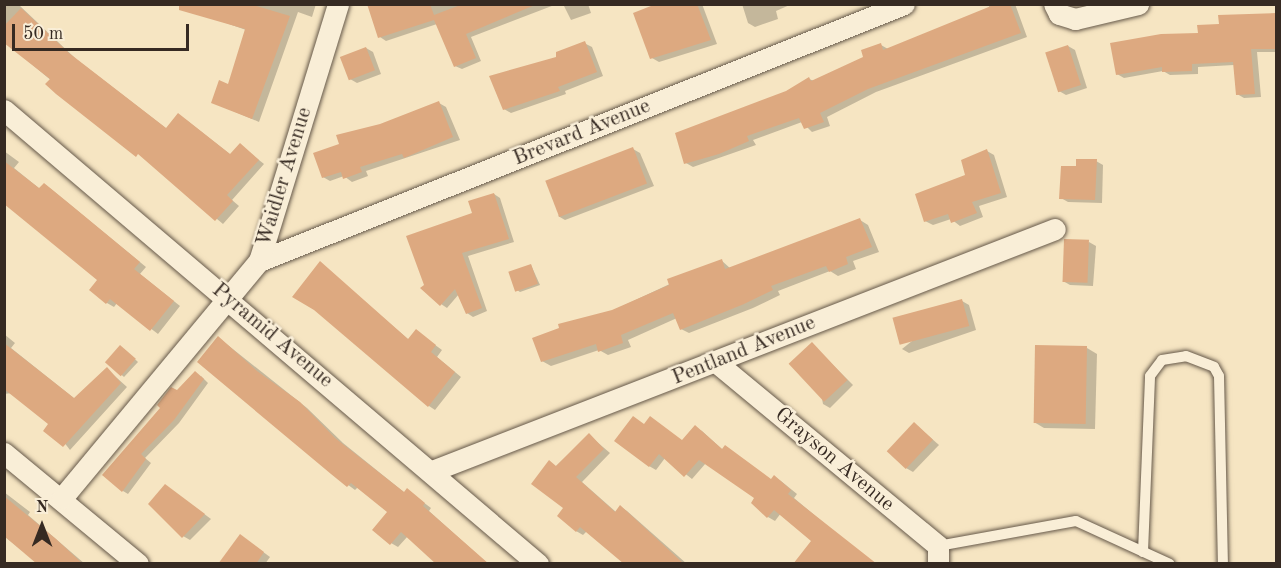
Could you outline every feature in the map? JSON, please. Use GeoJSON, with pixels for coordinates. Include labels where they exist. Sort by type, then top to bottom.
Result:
{"type":"FeatureCollection","features":[{"type":"Feature","properties":{"kind":"street","name":"Waidler Avenue"},"geometry":{"type":"LineString","coordinates":[[62,498],[259,261],[338,4]]}},
{"type":"Feature","properties":{"kind":"street","name":"Brevard Avenue"},"geometry":{"type":"LineString","coordinates":[[259,261],[904,4]]}},
{"type":"Feature","properties":{"kind":"street"},"geometry":{"type":"LineString","coordinates":[[1054,4],[1059,14],[1074,19],[1138,4]]}},
{"type":"Feature","properties":{"kind":"street","name":"Pyramid Avenue"},"geometry":{"type":"LineString","coordinates":[[4,110],[432,471],[538,564]]}},
{"type":"Feature","properties":{"kind":"street","name":"Pentland Avenue"},"geometry":{"type":"LineString","coordinates":[[432,471],[717,363],[1055,229]]}},
{"type":"Feature","properties":{"kind":"street","name":"Grayson Avenue"},"geometry":{"type":"LineString","coordinates":[[717,363],[938,555]]}},
{"type":"Feature","properties":{"kind":"street"},"geometry":{"type":"LineString","coordinates":[[4,453],[62,498],[138,564]]}},
{"type":"Feature","properties":{"kind":"lane"},"geometry":{"type":"LineString","coordinates":[[1143,552],[1150,376],[1162,360],[1186,356],[1214,366],[1219,376],[1223,564]]}},
{"type":"Feature","properties":{"kind":"lane"},"geometry":{"type":"LineString","coordinates":[[938,555],[1076,521],[1170,564]]}},
{"type":"Feature","properties":{"kind":"building"},"geometry":{"type":"Polygon","coordinates":[[[179,4],[250,4],[290,16],[252,119],[211,103],[219,80],[228,84],[245,29],[179,10],[179,4]]]}},
{"type":"Feature","properties":{"kind":"building"},"geometry":{"type":"Polygon","coordinates":[[[367,4],[430,4],[434,15],[463,4],[535,5],[466,34],[476,58],[454,67],[434,20],[378,38],[367,4]]]}},
{"type":"Feature","properties":{"kind":"building"},"geometry":{"type":"Polygon","coordinates":[[[656,4],[697,4],[711,40],[650,59],[633,13],[656,4]]]}},
{"type":"Feature","properties":{"kind":"building"},"geometry":{"type":"Polygon","coordinates":[[[996,4],[1010,4],[1021,33],[868,89],[820,113],[824,122],[804,129],[799,118],[747,136],[749,141],[719,154],[684,164],[675,133],[786,91],[809,77],[811,81],[863,57],[861,50],[881,43],[883,50],[996,4]]]}},
{"type":"Feature","properties":{"kind":"building"},"geometry":{"type":"Polygon","coordinates":[[[21,8],[69,53],[166,128],[178,113],[230,154],[240,143],[259,160],[227,195],[233,201],[215,221],[138,154],[136,157],[56,94],[45,84],[50,79],[4,43],[4,26],[21,8]]]}},
{"type":"Feature","properties":{"kind":"building"},"geometry":{"type":"Polygon","coordinates":[[[1276,13],[1276,49],[1251,49],[1255,94],[1236,95],[1233,62],[1192,64],[1192,71],[1162,72],[1162,67],[1116,75],[1110,43],[1161,34],[1198,33],[1197,25],[1219,24],[1218,15],[1276,13]]]}},
{"type":"Feature","properties":{"kind":"building"},"geometry":{"type":"Polygon","coordinates":[[[585,41],[597,72],[558,87],[560,91],[503,110],[489,76],[556,57],[556,52],[585,41]]]}},
{"type":"Feature","properties":{"kind":"building"},"geometry":{"type":"Polygon","coordinates":[[[1068,45],[1081,85],[1058,92],[1045,52],[1068,45]]]}},
{"type":"Feature","properties":{"kind":"building"},"geometry":{"type":"Polygon","coordinates":[[[366,47],[375,70],[349,80],[340,57],[366,47]]]}},
{"type":"Feature","properties":{"kind":"building"},"geometry":{"type":"Polygon","coordinates":[[[439,101],[453,137],[404,158],[402,154],[360,167],[362,172],[343,179],[341,172],[322,178],[313,153],[339,144],[336,135],[380,124],[439,101]]]}},
{"type":"Feature","properties":{"kind":"building"},"geometry":{"type":"Polygon","coordinates":[[[633,147],[647,183],[559,217],[545,181],[633,147]]]}},
{"type":"Feature","properties":{"kind":"building"},"geometry":{"type":"Polygon","coordinates":[[[987,149],[1001,193],[972,202],[977,213],[951,223],[948,214],[924,222],[915,194],[965,175],[961,160],[987,149]]]}},
{"type":"Feature","properties":{"kind":"building"},"geometry":{"type":"Polygon","coordinates":[[[1076,159],[1097,159],[1095,200],[1059,199],[1061,166],[1076,166],[1076,159]]]}},
{"type":"Feature","properties":{"kind":"building"},"geometry":{"type":"Polygon","coordinates":[[[4,161],[39,188],[44,183],[71,205],[140,262],[134,269],[174,301],[150,331],[110,299],[106,304],[89,290],[97,280],[4,204],[4,161]]]}},
{"type":"Feature","properties":{"kind":"building"},"geometry":{"type":"Polygon","coordinates":[[[494,193],[509,239],[462,253],[482,308],[466,314],[455,289],[440,306],[420,288],[424,285],[406,236],[472,213],[468,201],[494,193]]]}},
{"type":"Feature","properties":{"kind":"building"},"geometry":{"type":"Polygon","coordinates":[[[860,218],[872,247],[846,257],[848,264],[829,272],[826,266],[771,286],[773,290],[680,330],[673,313],[621,335],[623,343],[598,352],[596,344],[541,362],[532,338],[559,328],[558,324],[612,310],[669,285],[667,279],[722,259],[725,269],[860,218]]]}},
{"type":"Feature","properties":{"kind":"building"},"geometry":{"type":"Polygon","coordinates":[[[1064,239],[1089,240],[1087,283],[1062,282],[1064,239]]]}},
{"type":"Feature","properties":{"kind":"building"},"geometry":{"type":"Polygon","coordinates":[[[320,261],[408,339],[416,329],[436,345],[431,352],[455,372],[428,407],[314,310],[292,297],[320,261]]]}},
{"type":"Feature","properties":{"kind":"building"},"geometry":{"type":"Polygon","coordinates":[[[531,264],[538,284],[515,292],[508,272],[531,264]]]}},
{"type":"Feature","properties":{"kind":"building"},"geometry":{"type":"Polygon","coordinates":[[[962,299],[969,326],[900,345],[892,318],[962,299]]]}},
{"type":"Feature","properties":{"kind":"building"},"geometry":{"type":"Polygon","coordinates":[[[218,336],[257,371],[300,402],[335,438],[404,492],[407,488],[425,503],[423,506],[489,564],[436,564],[401,532],[390,545],[372,530],[387,512],[351,483],[347,487],[197,362],[218,336]]]}},
{"type":"Feature","properties":{"kind":"building"},"geometry":{"type":"Polygon","coordinates":[[[812,342],[847,380],[824,402],[789,364],[812,342]]]}},
{"type":"Feature","properties":{"kind":"building"},"geometry":{"type":"Polygon","coordinates":[[[4,343],[74,398],[107,367],[121,383],[63,447],[43,431],[48,424],[4,389],[4,343]]]}},
{"type":"Feature","properties":{"kind":"building"},"geometry":{"type":"Polygon","coordinates":[[[120,345],[136,359],[121,376],[105,362],[120,345]]]}},
{"type":"Feature","properties":{"kind":"building"},"geometry":{"type":"Polygon","coordinates":[[[1035,345],[1087,346],[1086,424],[1034,423],[1035,345]]]}},
{"type":"Feature","properties":{"kind":"building"},"geometry":{"type":"Polygon","coordinates":[[[195,371],[204,379],[174,420],[141,454],[146,459],[122,492],[102,475],[160,408],[157,405],[171,387],[177,390],[195,371]]]}},
{"type":"Feature","properties":{"kind":"building"},"geometry":{"type":"Polygon","coordinates":[[[633,416],[644,424],[650,416],[682,440],[695,425],[722,449],[725,445],[771,479],[774,475],[791,490],[788,494],[877,564],[793,564],[811,541],[774,510],[767,518],[751,503],[754,498],[699,460],[684,477],[659,454],[649,467],[614,441],[633,416]]]}},
{"type":"Feature","properties":{"kind":"building"},"geometry":{"type":"Polygon","coordinates":[[[914,422],[933,440],[906,469],[887,451],[914,422]]]}},
{"type":"Feature","properties":{"kind":"building"},"geometry":{"type":"Polygon","coordinates":[[[589,433],[604,449],[576,477],[615,512],[620,505],[684,564],[624,564],[580,527],[576,532],[557,516],[563,508],[531,484],[549,460],[556,466],[589,433]]]}},
{"type":"Feature","properties":{"kind":"building"},"geometry":{"type":"Polygon","coordinates":[[[165,484],[205,514],[182,538],[148,504],[165,484]]]}},
{"type":"Feature","properties":{"kind":"building"},"geometry":{"type":"Polygon","coordinates":[[[4,496],[83,564],[37,564],[4,536],[4,496]]]}},
{"type":"Feature","properties":{"kind":"building"},"geometry":{"type":"Polygon","coordinates":[[[240,534],[264,552],[256,564],[218,564],[240,534]]]}}]}
